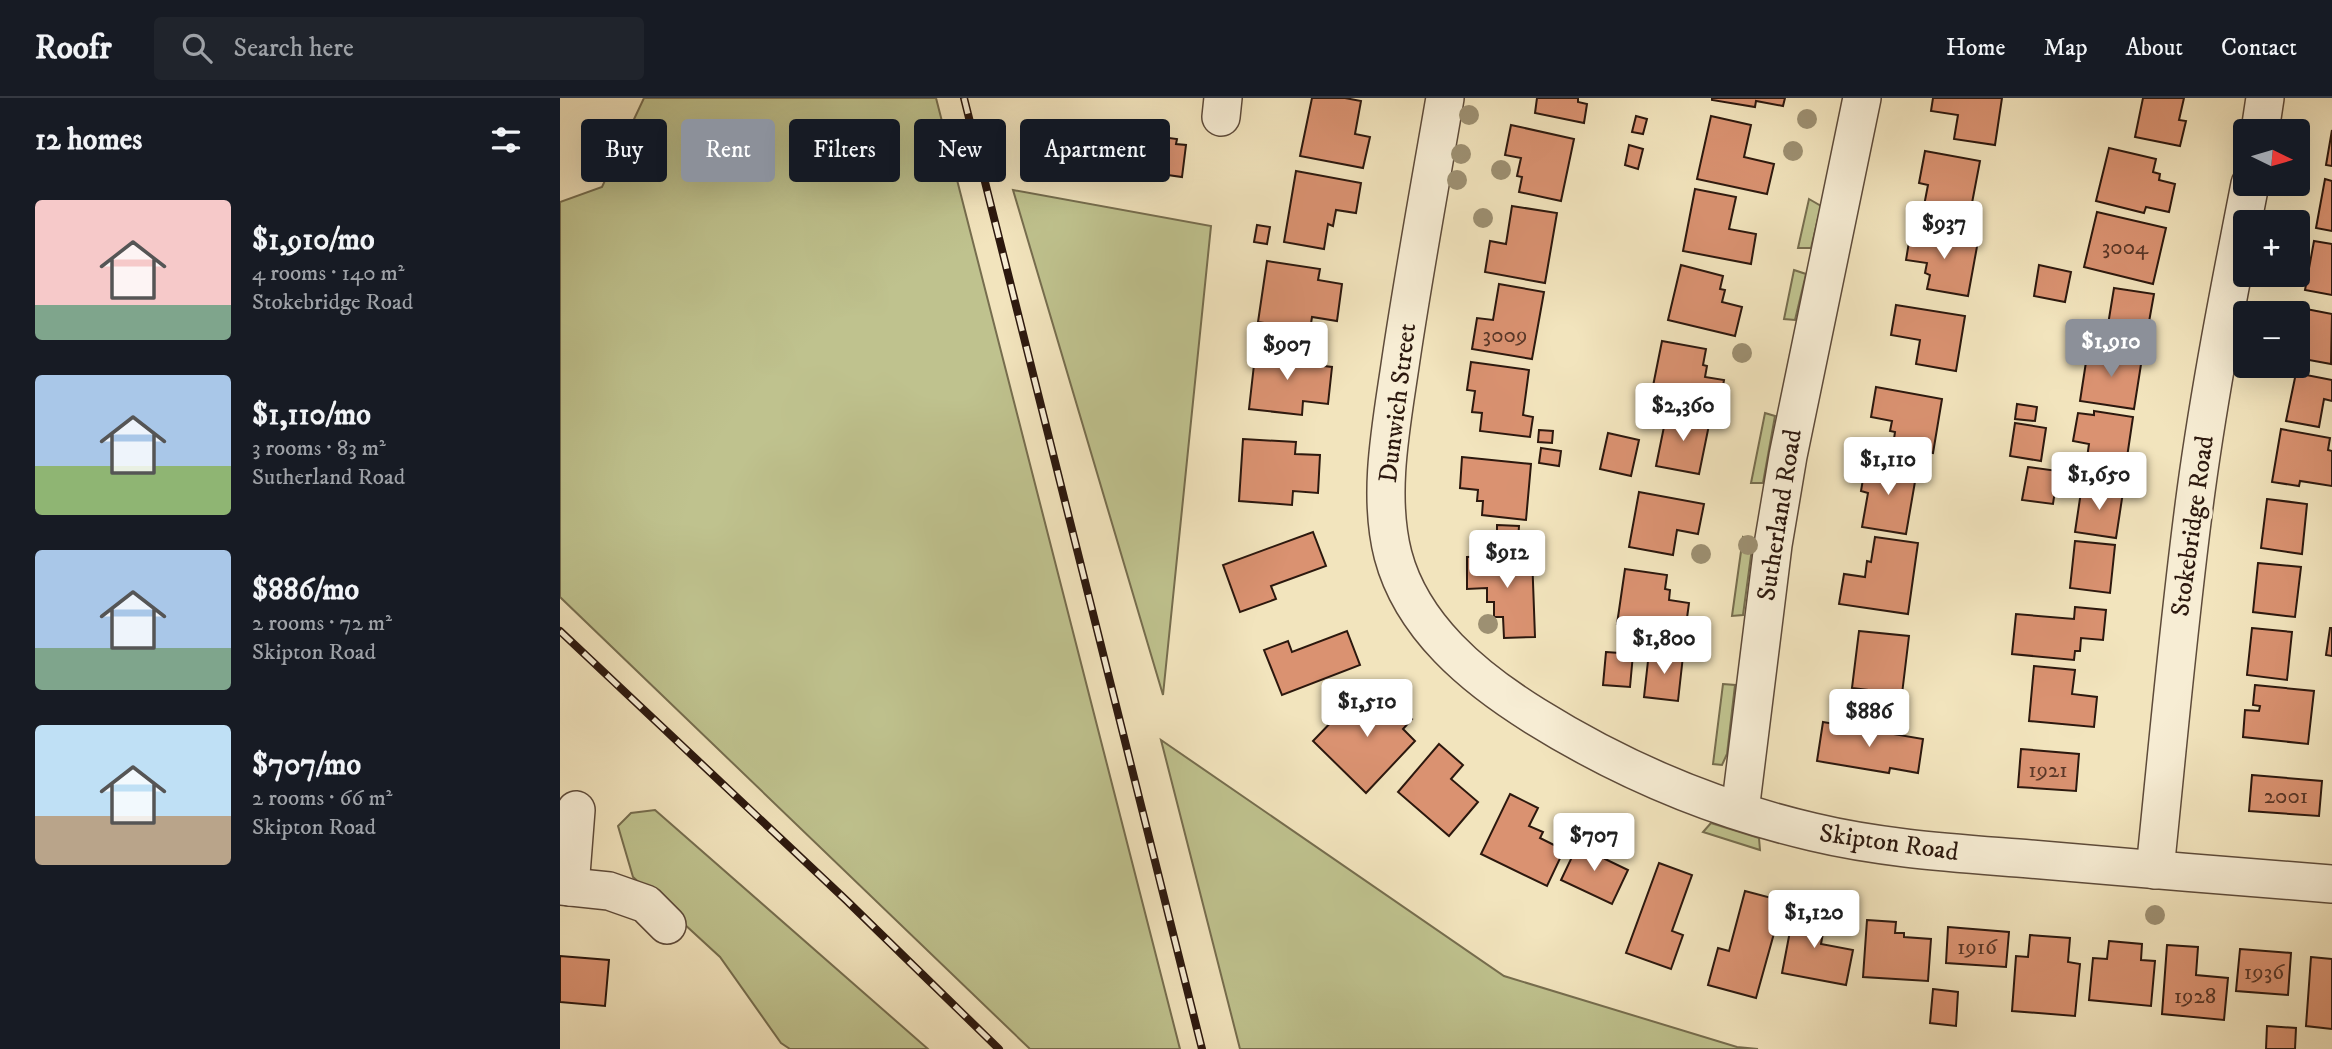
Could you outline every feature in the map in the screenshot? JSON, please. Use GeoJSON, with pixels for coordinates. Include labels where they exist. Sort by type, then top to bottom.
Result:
{"type":"FeatureCollection","features":[{"type":"Feature","properties":{"kind":"street","name":"Dunwich Street"},"geometry":{"type":"LineString","coordinates":[[1445,98],[1394,408],[1388,461],[1388,516],[1393,555],[1405,587],[1422,616],[1448,650],[1482,680]]}},
{"type":"Feature","properties":{"kind":"street","name":"Sutherland Road"},"geometry":{"type":"LineString","coordinates":[[1740,811],[1773,545],[1788,456],[1862,98]]}},
{"type":"Feature","properties":{"kind":"street"},"geometry":{"type":"LineString","coordinates":[[2262,119],[2265,98]]}},
{"type":"Feature","properties":{"kind":"street","name":"Stokebridge Road"},"geometry":{"type":"LineString","coordinates":[[2155,870],[2196,489],[2222,322],[2248,196]]}},
{"type":"Feature","properties":{"kind":"street","name":"Skipton Road"},"geometry":{"type":"LineString","coordinates":[[1482,680],[1504,697],[1597,753],[1677,790],[1808,831],[1891,847],[2332,884]]}},
{"type":"Feature","properties":{"kind":"street"},"geometry":{"type":"LineString","coordinates":[[576,810],[565,887],[609,891],[646,904],[667,925]]}},
{"type":"Feature","properties":{"kind":"green space"},"geometry":{"type":"Polygon","coordinates":[[[644,98],[936,98],[941,119],[914,119],[914,182],[958,182],[1180,1049],[1030,1049],[560,597],[560,202],[602,187],[604,182],[667,182],[667,119],[634,119],[644,98]]]}},
{"type":"Feature","properties":{"kind":"green space"},"geometry":{"type":"Polygon","coordinates":[[[1013,190],[1211,226],[1163,695],[1013,190]]]}},
{"type":"Feature","properties":{"kind":"green space"},"geometry":{"type":"Polygon","coordinates":[[[1809,199],[1821,206],[1811,248],[1798,248],[1809,199]]]}},
{"type":"Feature","properties":{"kind":"green space"},"geometry":{"type":"Polygon","coordinates":[[[1794,270],[1806,274],[1795,320],[1784,319],[1794,270]]]}},
{"type":"Feature","properties":{"kind":"green space"},"geometry":{"type":"Polygon","coordinates":[[[1765,413],[1775,416],[1763,483],[1751,483],[1765,413]]]}},
{"type":"Feature","properties":{"kind":"green space"},"geometry":{"type":"Polygon","coordinates":[[[1743,537],[1753,541],[1743,615],[1732,616],[1743,537]]]}},
{"type":"Feature","properties":{"kind":"green space"},"geometry":{"type":"Polygon","coordinates":[[[1723,684],[1735,685],[1727,754],[1722,765],[1713,764],[1723,684]]]}},
{"type":"Feature","properties":{"kind":"green space"},"geometry":{"type":"Polygon","coordinates":[[[1161,740],[1504,976],[1737,1047],[1758,1049],[1240,1049],[1161,740]]]}},
{"type":"Feature","properties":{"kind":"green space"},"geometry":{"type":"Polygon","coordinates":[[[655,810],[928,1049],[790,1049],[781,1043],[720,957],[633,877],[618,826],[631,813],[655,810]]]}},
{"type":"Feature","properties":{"kind":"green space"},"geometry":{"type":"Polygon","coordinates":[[[1711,823],[1759,838],[1760,850],[1703,832],[1711,823]]]}},
{"type":"Feature","properties":{"kind":"building"},"geometry":{"type":"Polygon","coordinates":[[[1312,98],[1361,101],[1355,134],[1370,137],[1363,168],[1300,156],[1312,98]]]}},
{"type":"Feature","properties":{"kind":"building"},"geometry":{"type":"Polygon","coordinates":[[[1537,98],[1578,98],[1578,102],[1587,104],[1584,123],[1535,113],[1537,98]]]}},
{"type":"Feature","properties":{"kind":"building"},"geometry":{"type":"Polygon","coordinates":[[[1712,98],[1785,98],[1783,106],[1756,101],[1755,107],[1712,98]]]}},
{"type":"Feature","properties":{"kind":"building"},"geometry":{"type":"Polygon","coordinates":[[[1933,98],[2002,98],[1995,145],[1954,139],[1958,115],[1931,111],[1933,98]]]}},
{"type":"Feature","properties":{"kind":"building"},"geometry":{"type":"Polygon","coordinates":[[[2143,98],[2184,98],[2179,120],[2186,121],[2180,146],[2135,137],[2143,98]]]}},
{"type":"Feature","properties":{"kind":"building"},"geometry":{"type":"Polygon","coordinates":[[[1636,116],[1647,119],[1643,134],[1632,132],[1636,116]]]}},
{"type":"Feature","properties":{"kind":"building"},"geometry":{"type":"Polygon","coordinates":[[[1711,116],[1751,125],[1744,157],[1774,164],[1767,194],[1697,179],[1711,116]]]}},
{"type":"Feature","properties":{"kind":"building"},"geometry":{"type":"Polygon","coordinates":[[[1511,125],[1574,139],[1561,201],[1519,192],[1522,177],[1517,176],[1521,158],[1505,155],[1511,125]]]}},
{"type":"Feature","properties":{"kind":"building"},"geometry":{"type":"Polygon","coordinates":[[[2332,130],[2332,166],[2326,165],[2332,130]]]}},
{"type":"Feature","properties":{"kind":"building"},"geometry":{"type":"Polygon","coordinates":[[[1170,138],[1177,139],[1176,144],[1186,145],[1182,177],[1170,175],[1170,138]]]}},
{"type":"Feature","properties":{"kind":"building"},"geometry":{"type":"Polygon","coordinates":[[[1629,145],[1643,149],[1638,169],[1625,165],[1629,145]]]}},
{"type":"Feature","properties":{"kind":"building"},"geometry":{"type":"Polygon","coordinates":[[[2109,148],[2156,159],[2153,172],[2160,174],[2159,180],[2175,184],[2169,212],[2146,207],[2144,213],[2096,201],[2109,148]]]}},
{"type":"Feature","properties":{"kind":"building"},"geometry":{"type":"Polygon","coordinates":[[[1925,151],[1980,161],[1968,224],[1922,216],[1928,185],[1919,183],[1925,151]]]}},
{"type":"Feature","properties":{"kind":"building"},"geometry":{"type":"Polygon","coordinates":[[[1296,171],[1361,183],[1356,213],[1336,210],[1333,226],[1328,224],[1324,249],[1284,242],[1296,171]]]}},
{"type":"Feature","properties":{"kind":"building"},"geometry":{"type":"Polygon","coordinates":[[[2325,179],[2332,181],[2332,231],[2316,228],[2325,179]]]}},
{"type":"Feature","properties":{"kind":"building"},"geometry":{"type":"Polygon","coordinates":[[[1695,189],[1736,197],[1729,229],[1756,234],[1751,264],[1683,251],[1695,189]]]}},
{"type":"Feature","properties":{"kind":"building"},"geometry":{"type":"Polygon","coordinates":[[[1512,206],[1557,213],[1545,283],[1485,272],[1490,241],[1506,244],[1512,206]]]}},
{"type":"Feature","properties":{"kind":"building"},"geometry":{"type":"Polygon","coordinates":[[[2097,212],[2166,228],[2153,284],[2084,267],[2097,212]]]}},
{"type":"Feature","properties":{"kind":"building"},"geometry":{"type":"Polygon","coordinates":[[[1257,225],[1270,227],[1267,244],[1254,242],[1257,225]]]}},
{"type":"Feature","properties":{"kind":"building"},"geometry":{"type":"Polygon","coordinates":[[[1911,230],[1978,241],[1968,296],[1927,289],[1930,275],[1925,273],[1927,263],[1906,260],[1911,230]]]}},
{"type":"Feature","properties":{"kind":"building"},"geometry":{"type":"Polygon","coordinates":[[[2314,241],[2332,244],[2332,295],[2305,290],[2306,287],[2310,287],[2314,241]]]}},
{"type":"Feature","properties":{"kind":"building"},"geometry":{"type":"Polygon","coordinates":[[[1267,261],[1320,269],[1318,280],[1342,284],[1337,321],[1312,317],[1310,330],[1258,322],[1267,261]]]}},
{"type":"Feature","properties":{"kind":"building"},"geometry":{"type":"Polygon","coordinates":[[[1681,265],[1723,276],[1720,289],[1725,290],[1722,302],[1742,307],[1735,336],[1668,320],[1681,265]]]}},
{"type":"Feature","properties":{"kind":"building"},"geometry":{"type":"Polygon","coordinates":[[[2039,265],[2071,272],[2065,302],[2034,296],[2039,265]]]}},
{"type":"Feature","properties":{"kind":"building"},"geometry":{"type":"Polygon","coordinates":[[[1499,284],[1544,292],[1532,359],[1472,349],[1477,318],[1493,320],[1499,284]]]}},
{"type":"Feature","properties":{"kind":"building"},"geometry":{"type":"Polygon","coordinates":[[[2114,288],[2154,294],[2145,344],[2106,337],[2114,288]]]}},
{"type":"Feature","properties":{"kind":"building"},"geometry":{"type":"Polygon","coordinates":[[[1896,305],[1965,316],[1956,371],[1916,364],[1920,340],[1891,335],[1896,305]]]}},
{"type":"Feature","properties":{"kind":"building"},"geometry":{"type":"Polygon","coordinates":[[[2310,310],[2332,314],[2331,364],[2310,360],[2310,310]]]}},
{"type":"Feature","properties":{"kind":"building"},"geometry":{"type":"Polygon","coordinates":[[[1662,341],[1706,349],[1703,365],[1707,366],[1705,377],[1724,380],[1719,408],[1651,396],[1662,341]]]}},
{"type":"Feature","properties":{"kind":"building"},"geometry":{"type":"Polygon","coordinates":[[[1256,347],[1309,353],[1307,364],[1332,367],[1328,404],[1303,401],[1302,415],[1249,409],[1256,347]]]}},
{"type":"Feature","properties":{"kind":"building"},"geometry":{"type":"Polygon","coordinates":[[[2088,349],[2142,358],[2134,409],[2080,401],[2088,349]]]}},
{"type":"Feature","properties":{"kind":"building"},"geometry":{"type":"Polygon","coordinates":[[[1471,362],[1529,370],[1523,415],[1533,417],[1530,437],[1480,431],[1482,413],[1472,412],[1475,391],[1467,390],[1471,362]]]}},
{"type":"Feature","properties":{"kind":"building"},"geometry":{"type":"Polygon","coordinates":[[[2310,376],[2332,380],[2332,401],[2324,399],[2319,427],[2286,421],[2295,378],[2310,378],[2310,376]]]}},
{"type":"Feature","properties":{"kind":"building"},"geometry":{"type":"Polygon","coordinates":[[[1876,387],[1942,399],[1933,453],[1893,446],[1895,432],[1890,431],[1892,421],[1871,417],[1876,387]]]}},
{"type":"Feature","properties":{"kind":"building"},"geometry":{"type":"Polygon","coordinates":[[[2017,404],[2037,407],[2035,421],[2015,419],[2017,404]]]}},
{"type":"Feature","properties":{"kind":"building"},"geometry":{"type":"Polygon","coordinates":[[[2094,411],[2133,417],[2126,464],[2087,458],[2089,444],[2073,441],[2078,413],[2094,415],[2094,411]]]}},
{"type":"Feature","properties":{"kind":"building"},"geometry":{"type":"Polygon","coordinates":[[[1667,412],[1710,420],[1699,474],[1656,466],[1667,412]]]}},
{"type":"Feature","properties":{"kind":"building"},"geometry":{"type":"Polygon","coordinates":[[[2015,423],[2046,428],[2041,461],[2010,456],[2015,423]]]}},
{"type":"Feature","properties":{"kind":"building"},"geometry":{"type":"Polygon","coordinates":[[[2281,429],[2330,438],[2328,450],[2332,451],[2332,486],[2300,481],[2299,486],[2272,482],[2281,429]]]}},
{"type":"Feature","properties":{"kind":"building"},"geometry":{"type":"Polygon","coordinates":[[[1539,430],[1553,431],[1552,443],[1538,442],[1539,430]]]}},
{"type":"Feature","properties":{"kind":"building"},"geometry":{"type":"Polygon","coordinates":[[[1608,433],[1639,440],[1631,476],[1600,469],[1608,433]]]}},
{"type":"Feature","properties":{"kind":"building"},"geometry":{"type":"Polygon","coordinates":[[[1243,439],[1296,442],[1295,454],[1320,455],[1318,493],[1293,491],[1292,505],[1239,501],[1243,439]]]}},
{"type":"Feature","properties":{"kind":"building"},"geometry":{"type":"Polygon","coordinates":[[[1541,448],[1561,451],[1559,466],[1539,463],[1541,448]]]}},
{"type":"Feature","properties":{"kind":"building"},"geometry":{"type":"Polygon","coordinates":[[[1462,457],[1531,464],[1526,520],[1482,515],[1483,501],[1477,501],[1478,490],[1460,488],[1462,457]]]}},
{"type":"Feature","properties":{"kind":"building"},"geometry":{"type":"Polygon","coordinates":[[[1866,461],[1917,470],[1906,534],[1862,527],[1868,493],[1861,491],[1866,461]]]}},
{"type":"Feature","properties":{"kind":"building"},"geometry":{"type":"Polygon","coordinates":[[[2028,467],[2058,471],[2053,504],[2022,500],[2028,467]]]}},
{"type":"Feature","properties":{"kind":"building"},"geometry":{"type":"Polygon","coordinates":[[[2082,485],[2123,492],[2116,538],[2075,532],[2082,485]]]}},
{"type":"Feature","properties":{"kind":"building"},"geometry":{"type":"Polygon","coordinates":[[[1639,492],[1704,504],[1698,534],[1677,530],[1673,555],[1629,547],[1639,492]]]}},
{"type":"Feature","properties":{"kind":"building"},"geometry":{"type":"Polygon","coordinates":[[[2267,499],[2307,504],[2302,554],[2261,548],[2267,499]]]}},
{"type":"Feature","properties":{"kind":"building"},"geometry":{"type":"Polygon","coordinates":[[[1497,525],[1519,526],[1518,541],[1497,540],[1497,525]]]}},
{"type":"Feature","properties":{"kind":"building"},"geometry":{"type":"Polygon","coordinates":[[[1313,532],[1326,566],[1271,586],[1276,599],[1240,612],[1223,565],[1313,532]]]}},
{"type":"Feature","properties":{"kind":"building"},"geometry":{"type":"Polygon","coordinates":[[[1875,537],[1918,543],[1908,614],[1839,604],[1844,574],[1865,577],[1867,561],[1871,562],[1875,537]]]}},
{"type":"Feature","properties":{"kind":"building"},"geometry":{"type":"Polygon","coordinates":[[[2075,541],[2115,545],[2110,593],[2070,588],[2075,541]]]}},
{"type":"Feature","properties":{"kind":"building"},"geometry":{"type":"Polygon","coordinates":[[[1532,555],[1535,637],[1504,638],[1503,617],[1494,617],[1494,602],[1487,602],[1487,588],[1467,589],[1467,557],[1532,555]]]}},
{"type":"Feature","properties":{"kind":"building"},"geometry":{"type":"Polygon","coordinates":[[[2258,563],[2301,567],[2295,617],[2253,612],[2258,563]]]}},
{"type":"Feature","properties":{"kind":"building"},"geometry":{"type":"Polygon","coordinates":[[[1625,569],[1667,575],[1665,589],[1670,590],[1669,600],[1689,603],[1685,633],[1617,624],[1625,569]]]}},
{"type":"Feature","properties":{"kind":"building"},"geometry":{"type":"Polygon","coordinates":[[[2075,607],[2106,610],[2103,640],[2081,638],[2080,651],[2075,651],[2074,660],[2012,654],[2016,614],[2074,619],[2075,607]]]}},
{"type":"Feature","properties":{"kind":"building"},"geometry":{"type":"Polygon","coordinates":[[[2252,628],[2292,632],[2287,680],[2247,675],[2252,628]]]}},
{"type":"Feature","properties":{"kind":"building"},"geometry":{"type":"Polygon","coordinates":[[[2332,628],[2332,656],[2326,655],[2332,628]]]}},
{"type":"Feature","properties":{"kind":"building"},"geometry":{"type":"Polygon","coordinates":[[[1347,631],[1360,665],[1282,695],[1264,650],[1288,641],[1292,652],[1347,631]]]}},
{"type":"Feature","properties":{"kind":"building"},"geometry":{"type":"Polygon","coordinates":[[[1859,631],[1909,636],[1902,694],[1852,688],[1859,631]]]}},
{"type":"Feature","properties":{"kind":"building"},"geometry":{"type":"Polygon","coordinates":[[[1606,652],[1633,654],[1630,687],[1603,685],[1606,652]]]}},
{"type":"Feature","properties":{"kind":"building"},"geometry":{"type":"Polygon","coordinates":[[[1649,652],[1683,656],[1678,701],[1644,697],[1649,652]]]}},
{"type":"Feature","properties":{"kind":"building"},"geometry":{"type":"Polygon","coordinates":[[[2034,666],[2075,670],[2072,694],[2097,697],[2094,727],[2029,721],[2034,666]]]}},
{"type":"Feature","properties":{"kind":"building"},"geometry":{"type":"Polygon","coordinates":[[[2255,685],[2314,691],[2308,744],[2243,737],[2245,710],[2259,711],[2260,706],[2253,705],[2255,685]]]}},
{"type":"Feature","properties":{"kind":"building"},"geometry":{"type":"Polygon","coordinates":[[[1362,690],[1375,703],[1385,693],[1412,719],[1403,729],[1415,741],[1366,793],[1313,741],[1362,690]]]}},
{"type":"Feature","properties":{"kind":"building"},"geometry":{"type":"Polygon","coordinates":[[[1823,722],[1923,739],[1918,773],[1890,768],[1889,773],[1817,761],[1823,722]]]}},
{"type":"Feature","properties":{"kind":"building"},"geometry":{"type":"Polygon","coordinates":[[[1439,744],[1463,765],[1451,779],[1478,802],[1449,836],[1398,792],[1439,744]]]}},
{"type":"Feature","properties":{"kind":"building"},"geometry":{"type":"Polygon","coordinates":[[[2021,749],[2079,754],[2076,791],[2018,787],[2021,749]]]}},
{"type":"Feature","properties":{"kind":"building"},"geometry":{"type":"Polygon","coordinates":[[[2252,775],[2322,781],[2319,816],[2249,811],[2252,775]]]}},
{"type":"Feature","properties":{"kind":"building"},"geometry":{"type":"Polygon","coordinates":[[[1510,794],[1538,808],[1529,826],[1543,832],[1540,838],[1564,850],[1547,886],[1481,854],[1510,794]]]}},
{"type":"Feature","properties":{"kind":"building"},"geometry":{"type":"Polygon","coordinates":[[[1580,840],[1608,853],[1605,859],[1628,870],[1612,904],[1561,880],[1580,840]]]}},
{"type":"Feature","properties":{"kind":"building"},"geometry":{"type":"Polygon","coordinates":[[[1659,863],[1692,875],[1672,931],[1683,935],[1671,969],[1626,953],[1659,863]]]}},
{"type":"Feature","properties":{"kind":"building"},"geometry":{"type":"Polygon","coordinates":[[[1745,891],[1783,901],[1756,998],[1708,985],[1718,948],[1729,951],[1745,891]]]}},
{"type":"Feature","properties":{"kind":"building"},"geometry":{"type":"Polygon","coordinates":[[[1795,905],[1827,911],[1821,944],[1853,950],[1846,985],[1782,973],[1795,905]]]}},
{"type":"Feature","properties":{"kind":"building"},"geometry":{"type":"Polygon","coordinates":[[[1867,920],[1896,922],[1895,933],[1904,933],[1904,937],[1931,939],[1928,981],[1863,977],[1867,920]]]}},
{"type":"Feature","properties":{"kind":"building"},"geometry":{"type":"Polygon","coordinates":[[[1948,927],[2009,932],[2006,967],[1946,963],[1948,927]]]}},
{"type":"Feature","properties":{"kind":"building"},"geometry":{"type":"Polygon","coordinates":[[[2030,935],[2070,938],[2068,962],[2080,964],[2075,1016],[2012,1011],[2016,956],[2028,957],[2030,935]]]}},
{"type":"Feature","properties":{"kind":"building"},"geometry":{"type":"Polygon","coordinates":[[[2109,941],[2142,944],[2141,960],[2155,961],[2151,1006],[2089,1000],[2093,958],[2107,959],[2109,941]]]}},
{"type":"Feature","properties":{"kind":"building"},"geometry":{"type":"Polygon","coordinates":[[[2167,945],[2198,947],[2196,975],[2228,978],[2224,1020],[2162,1014],[2167,945]]]}},
{"type":"Feature","properties":{"kind":"building"},"geometry":{"type":"Polygon","coordinates":[[[2240,949],[2291,953],[2288,995],[2236,991],[2240,949]]]}},
{"type":"Feature","properties":{"kind":"building"},"geometry":{"type":"Polygon","coordinates":[[[560,956],[609,960],[605,1006],[560,1002],[560,956]]]}},
{"type":"Feature","properties":{"kind":"building"},"geometry":{"type":"Polygon","coordinates":[[[2311,957],[2332,959],[2332,1029],[2306,1026],[2311,957]]]}},
{"type":"Feature","properties":{"kind":"building"},"geometry":{"type":"Polygon","coordinates":[[[1933,989],[1958,992],[1956,1026],[1930,1023],[1933,989]]]}},
{"type":"Feature","properties":{"kind":"building"},"geometry":{"type":"Polygon","coordinates":[[[2267,1026],[2296,1028],[2295,1049],[2266,1049],[2267,1026]]]}},
{"type":"Feature","properties":{"kind":"railway"},"geometry":{"type":"LineString","coordinates":[[964,98],[1202,1049]]}},
{"type":"Feature","properties":{"kind":"railway"},"geometry":{"type":"LineString","coordinates":[[560,631],[846,900],[999,1049]]}}]}
